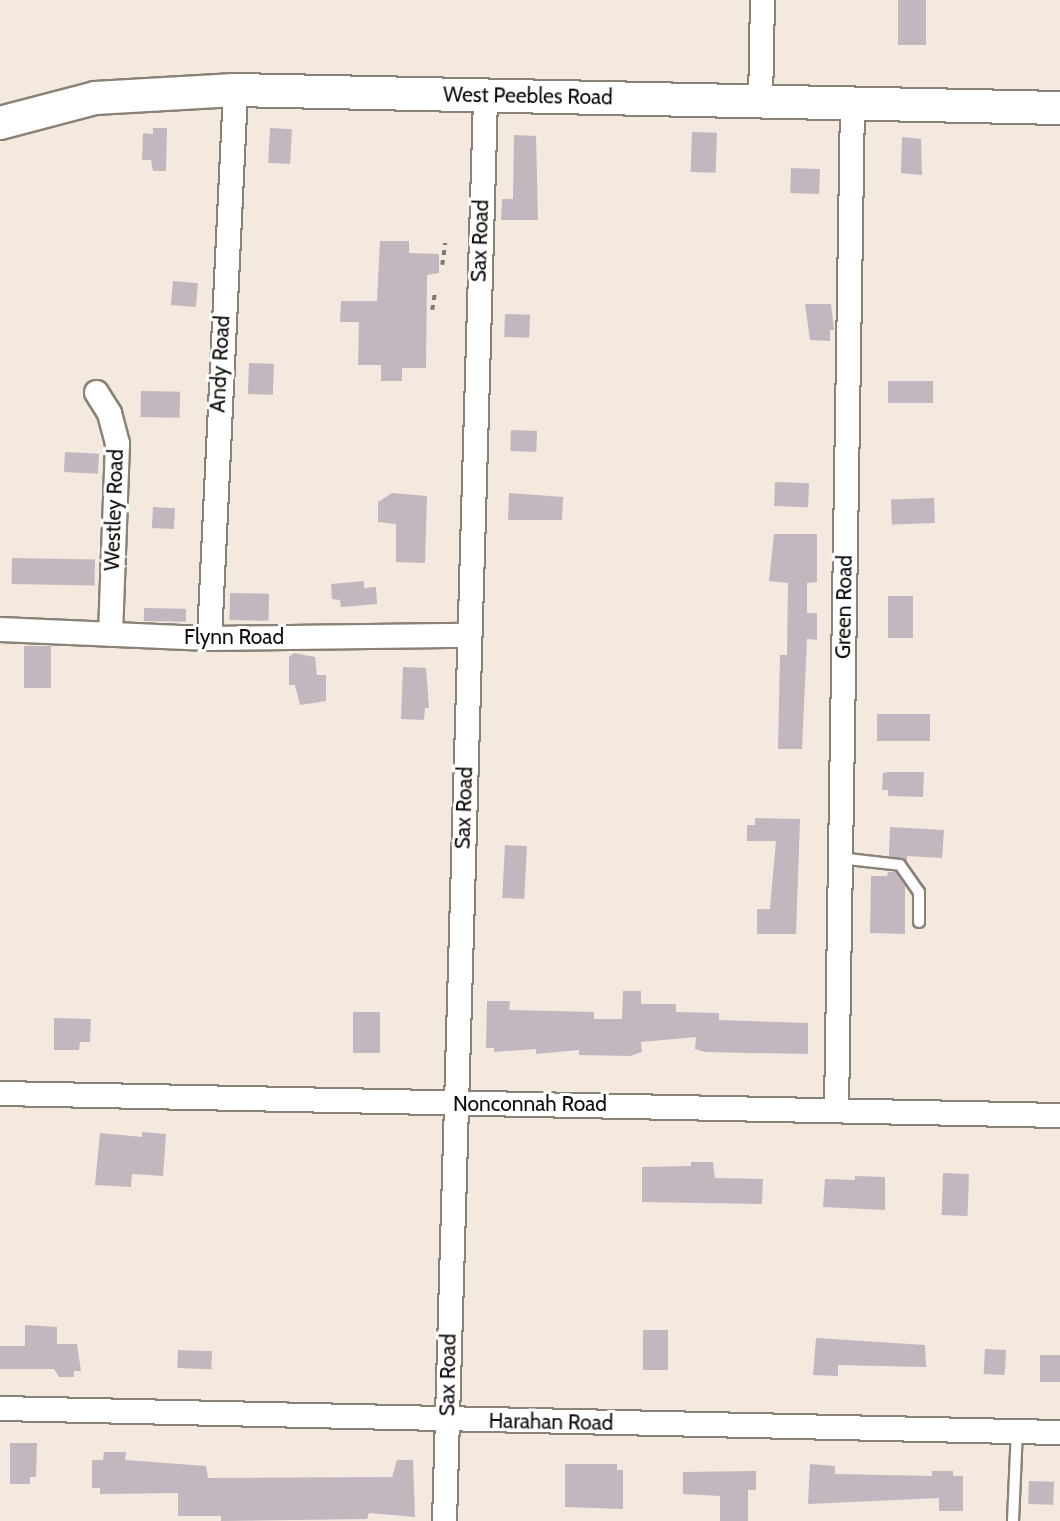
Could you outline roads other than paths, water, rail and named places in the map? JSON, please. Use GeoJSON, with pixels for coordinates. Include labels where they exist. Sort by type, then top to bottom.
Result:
{"type":"FeatureCollection","features":[{"type":"Feature","properties":{"kind":"main road","name":"West Peebles Road"},"geometry":{"type":"LineString","coordinates":[[0,123],[95,98],[234,90],[852,106],[1060,108]]}},
{"type":"Feature","properties":{"kind":"street"},"geometry":{"type":"LineString","coordinates":[[760,102],[762,0]]}},
{"type":"Feature","properties":{"kind":"street","name":"Andy Road"},"geometry":{"type":"LineString","coordinates":[[209,638],[234,90]]}},
{"type":"Feature","properties":{"kind":"street","name":"Sax Road"},"geometry":{"type":"LineString","coordinates":[[444,1521],[485,95]]}},
{"type":"Feature","properties":{"kind":"street","name":"Green Road"},"geometry":{"type":"LineString","coordinates":[[836,1109],[852,106]]}},
{"type":"Feature","properties":{"kind":"street","name":"Westley Road"},"geometry":{"type":"LineString","coordinates":[[96,392],[109,413],[117,443],[110,634]]}},
{"type":"Feature","properties":{"kind":"street","name":"Flynn Road"},"geometry":{"type":"LineString","coordinates":[[0,629],[209,638],[468,635]]}},
{"type":"Feature","properties":{"kind":"street","name":"Nonconnah Road"},"geometry":{"type":"LineString","coordinates":[[0,1093],[1060,1115]]}},
{"type":"Feature","properties":{"kind":"street","name":"Harahan Road"},"geometry":{"type":"LineString","coordinates":[[0,1408],[1060,1432]]}},
{"type":"Feature","properties":{"kind":"lane"},"geometry":{"type":"LineString","coordinates":[[839,858],[900,865],[919,892],[919,922]]}},
{"type":"Feature","properties":{"kind":"lane"},"geometry":{"type":"LineString","coordinates":[[1013,1521],[1017,1431]]}}]}
